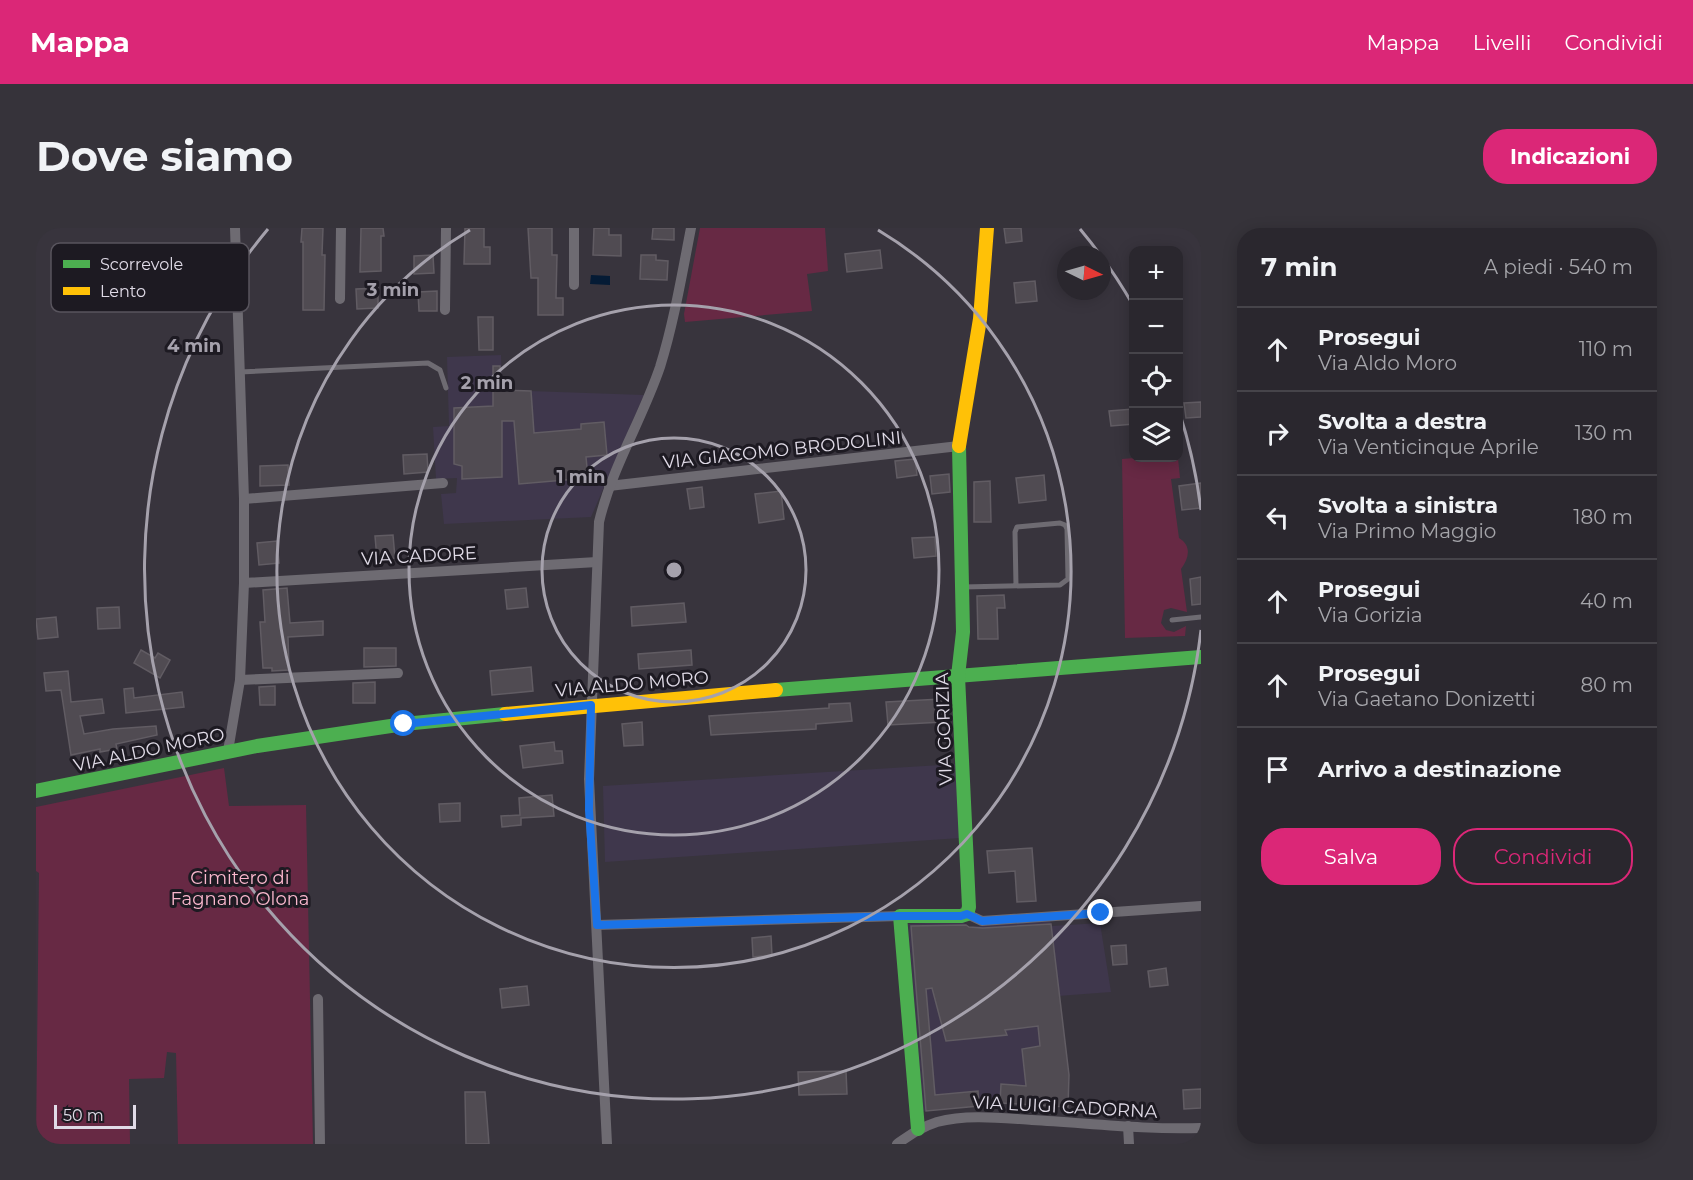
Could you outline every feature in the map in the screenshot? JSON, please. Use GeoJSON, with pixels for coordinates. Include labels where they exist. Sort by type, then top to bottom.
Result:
{"type":"FeatureCollection","features":[{"type":"Feature","properties":{"kind":"main road","name":"VIA GORIZIA"},"geometry":{"type":"LineString","coordinates":[[967,914],[969,907],[958,676],[963,632],[959,446],[980,319],[987,228]]}},
{"type":"Feature","properties":{"kind":"main road","name":"VIA ALDO MORO"},"geometry":{"type":"LineString","coordinates":[[36,791],[228,751],[366,729],[591,705],[1201,657]]}},
{"type":"Feature","properties":{"kind":"main road"},"geometry":{"type":"LineString","coordinates":[[918,1129],[900,916],[961,916],[967,914]]}},
{"type":"Feature","properties":{"kind":"street"},"geometry":{"type":"LineString","coordinates":[[235,228],[235,243]]}},
{"type":"Feature","properties":{"kind":"street"},"geometry":{"type":"LineString","coordinates":[[340,228],[340,299]]}},
{"type":"Feature","properties":{"kind":"street"},"geometry":{"type":"LineString","coordinates":[[445,310],[446,228]]}},
{"type":"Feature","properties":{"kind":"street"},"geometry":{"type":"LineString","coordinates":[[574,228],[574,285]]}},
{"type":"Feature","properties":{"kind":"street"},"geometry":{"type":"LineString","coordinates":[[607,1144],[589,810],[591,705],[600,522],[609,486],[659,368],[672,322],[692,228]]}},
{"type":"Feature","properties":{"kind":"street"},"geometry":{"type":"LineString","coordinates":[[228,751],[240,680],[244,583],[244,499],[237,312]]}},
{"type":"Feature","properties":{"kind":"street","name":"VIA GIACOMO BRODOLINI"},"geometry":{"type":"LineString","coordinates":[[609,486],[959,446]]}},
{"type":"Feature","properties":{"kind":"street"},"geometry":{"type":"LineString","coordinates":[[244,499],[443,483]]}},
{"type":"Feature","properties":{"kind":"street","name":"VIA CADORE"},"geometry":{"type":"LineString","coordinates":[[244,583],[597,562]]}},
{"type":"Feature","properties":{"kind":"street"},"geometry":{"type":"LineString","coordinates":[[240,680],[398,673]]}},
{"type":"Feature","properties":{"kind":"street"},"geometry":{"type":"LineString","coordinates":[[967,914],[982,921],[1201,906]]}},
{"type":"Feature","properties":{"kind":"street"},"geometry":{"type":"LineString","coordinates":[[597,925],[900,916]]}},
{"type":"Feature","properties":{"kind":"street"},"geometry":{"type":"LineString","coordinates":[[318,999],[320,1144]]}},
{"type":"Feature","properties":{"kind":"street","name":"VIA LUIGI CADORNA"},"geometry":{"type":"LineString","coordinates":[[897,1144],[918,1129],[938,1122],[993,1118],[1201,1128]]}},
{"type":"Feature","properties":{"kind":"street"},"geometry":{"type":"LineString","coordinates":[[1128,1126],[1129,1144]]}},
{"type":"Feature","properties":{"kind":"lane"},"geometry":{"type":"LineString","coordinates":[[238,373],[429,363],[440,370],[446,388]]}},
{"type":"Feature","properties":{"kind":"lane"},"geometry":{"type":"LineString","coordinates":[[962,587],[1016,586],[1060,585],[1068,579],[1065,525],[1060,523],[1017,527],[1015,532],[1016,586]]}},
{"type":"Feature","properties":{"kind":"lane"},"geometry":{"type":"LineString","coordinates":[[1172,620],[1201,617]]}},
{"type":"Feature","properties":{"kind":"shaded area"},"geometry":{"type":"Polygon","coordinates":[[[501,355],[502,390],[644,395],[591,517],[444,524],[441,494],[456,493],[457,478],[436,479],[433,427],[449,426],[447,357],[501,355]]]}},
{"type":"Feature","properties":{"kind":"shaded area"},"geometry":{"type":"Polygon","coordinates":[[[957,764],[960,838],[605,862],[603,786],[957,764]]]}},
{"type":"Feature","properties":{"kind":"shaded area"},"geometry":{"type":"Polygon","coordinates":[[[961,921],[969,927],[1050,921],[1052,926],[1100,923],[1111,992],[1058,996],[1069,1075],[1068,1107],[1001,1103],[923,1111],[908,924],[961,921]]]}},
{"type":"Feature","properties":{"kind":"green space"},"geometry":{"type":"Polygon","coordinates":[[[700,228],[825,228],[828,271],[807,274],[812,311],[685,322],[684,314],[700,228]]]}},
{"type":"Feature","properties":{"kind":"green space"},"geometry":{"type":"Polygon","coordinates":[[[1129,458],[1129,462],[1178,462],[1180,478],[1171,479],[1179,538],[1186,545],[1188,552],[1181,569],[1187,612],[1171,608],[1164,610],[1161,623],[1166,630],[1174,632],[1186,626],[1185,636],[1125,638],[1122,459],[1129,458]]]}},
{"type":"Feature","properties":{"kind":"green space","name":"Cimitero di Fagnano Olona"},"geometry":{"type":"Polygon","coordinates":[[[224,768],[229,806],[306,805],[313,1144],[178,1144],[176,1053],[167,1052],[164,1078],[129,1079],[130,1144],[36,1144],[39,873],[36,871],[36,807],[224,768]]]}},
{"type":"Feature","properties":{"kind":"water"},"geometry":{"type":"Polygon","coordinates":[[[591,275],[610,276],[610,285],[590,284],[591,275]]]}},
{"type":"Feature","properties":{"kind":"building"},"geometry":{"type":"Polygon","coordinates":[[[302,228],[323,228],[324,310],[303,310],[302,228]]]}},
{"type":"Feature","properties":{"kind":"building"},"geometry":{"type":"Polygon","coordinates":[[[361,228],[383,228],[381,271],[360,272],[361,228]]]}},
{"type":"Feature","properties":{"kind":"building"},"geometry":{"type":"Polygon","coordinates":[[[465,228],[484,228],[484,247],[490,247],[490,264],[464,264],[465,228]]]}},
{"type":"Feature","properties":{"kind":"building"},"geometry":{"type":"Polygon","coordinates":[[[528,228],[552,228],[552,255],[557,255],[556,298],[563,298],[563,315],[538,315],[538,278],[531,278],[528,228]]]}},
{"type":"Feature","properties":{"kind":"building"},"geometry":{"type":"Polygon","coordinates":[[[594,228],[609,228],[609,235],[621,235],[621,256],[593,255],[594,228]]]}},
{"type":"Feature","properties":{"kind":"building"},"geometry":{"type":"Polygon","coordinates":[[[653,228],[674,228],[674,240],[652,239],[653,228]]]}},
{"type":"Feature","properties":{"kind":"building"},"geometry":{"type":"Polygon","coordinates":[[[1004,228],[1021,228],[1022,241],[1006,243],[1004,228]]]}},
{"type":"Feature","properties":{"kind":"building"},"geometry":{"type":"Polygon","coordinates":[[[880,250],[882,268],[847,272],[845,254],[880,250]]]}},
{"type":"Feature","properties":{"kind":"building"},"geometry":{"type":"Polygon","coordinates":[[[433,255],[434,273],[414,274],[414,256],[433,255]]]}},
{"type":"Feature","properties":{"kind":"building"},"geometry":{"type":"Polygon","coordinates":[[[641,255],[656,255],[656,260],[668,261],[667,280],[640,279],[641,255]]]}},
{"type":"Feature","properties":{"kind":"building"},"geometry":{"type":"Polygon","coordinates":[[[1035,281],[1037,301],[1016,303],[1014,283],[1035,281]]]}},
{"type":"Feature","properties":{"kind":"building"},"geometry":{"type":"Polygon","coordinates":[[[378,288],[378,308],[357,309],[356,289],[378,288]]]}},
{"type":"Feature","properties":{"kind":"building"},"geometry":{"type":"Polygon","coordinates":[[[437,291],[437,311],[419,311],[418,292],[437,291]]]}},
{"type":"Feature","properties":{"kind":"building"},"geometry":{"type":"Polygon","coordinates":[[[478,317],[493,317],[493,350],[479,350],[478,317]]]}},
{"type":"Feature","properties":{"kind":"building"},"geometry":{"type":"Polygon","coordinates":[[[493,366],[500,366],[502,390],[531,391],[534,433],[581,429],[581,424],[604,422],[607,455],[586,457],[588,478],[519,484],[514,421],[502,421],[502,477],[462,479],[462,466],[454,464],[454,408],[493,406],[493,366]]]}},
{"type":"Feature","properties":{"kind":"building"},"geometry":{"type":"Polygon","coordinates":[[[1201,402],[1201,417],[1186,418],[1184,403],[1201,402]]]}},
{"type":"Feature","properties":{"kind":"building"},"geometry":{"type":"Polygon","coordinates":[[[1129,409],[1129,424],[1111,426],[1109,411],[1129,409]]]}},
{"type":"Feature","properties":{"kind":"building"},"geometry":{"type":"Polygon","coordinates":[[[427,454],[428,472],[404,474],[403,455],[427,454]]]}},
{"type":"Feature","properties":{"kind":"building"},"geometry":{"type":"Polygon","coordinates":[[[915,459],[917,475],[897,478],[895,461],[915,459]]]}},
{"type":"Feature","properties":{"kind":"building"},"geometry":{"type":"Polygon","coordinates":[[[288,465],[289,485],[260,486],[260,466],[288,465]]]}},
{"type":"Feature","properties":{"kind":"building"},"geometry":{"type":"Polygon","coordinates":[[[949,474],[950,492],[932,494],[930,476],[949,474]]]}},
{"type":"Feature","properties":{"kind":"building"},"geometry":{"type":"Polygon","coordinates":[[[1044,475],[1046,500],[1019,503],[1016,478],[1044,475]]]}},
{"type":"Feature","properties":{"kind":"building"},"geometry":{"type":"Polygon","coordinates":[[[990,481],[991,522],[974,522],[974,482],[990,481]]]}},
{"type":"Feature","properties":{"kind":"building"},"geometry":{"type":"Polygon","coordinates":[[[1201,483],[1201,508],[1182,510],[1179,486],[1201,483]]]}},
{"type":"Feature","properties":{"kind":"building"},"geometry":{"type":"Polygon","coordinates":[[[702,487],[704,507],[690,509],[687,489],[702,487]]]}},
{"type":"Feature","properties":{"kind":"building"},"geometry":{"type":"Polygon","coordinates":[[[781,491],[784,519],[759,523],[755,494],[781,491]]]}},
{"type":"Feature","properties":{"kind":"building"},"geometry":{"type":"Polygon","coordinates":[[[393,535],[395,558],[377,559],[375,536],[393,535]]]}},
{"type":"Feature","properties":{"kind":"building"},"geometry":{"type":"Polygon","coordinates":[[[935,537],[936,556],[914,558],[912,538],[935,537]]]}},
{"type":"Feature","properties":{"kind":"building"},"geometry":{"type":"Polygon","coordinates":[[[277,541],[279,563],[259,565],[257,543],[277,541]]]}},
{"type":"Feature","properties":{"kind":"building"},"geometry":{"type":"Polygon","coordinates":[[[1201,577],[1201,604],[1192,605],[1190,579],[1201,577]]]}},
{"type":"Feature","properties":{"kind":"building"},"geometry":{"type":"Polygon","coordinates":[[[287,588],[290,623],[323,621],[323,635],[288,637],[289,670],[272,671],[272,668],[263,668],[260,622],[265,622],[263,590],[287,588]]]}},
{"type":"Feature","properties":{"kind":"building"},"geometry":{"type":"Polygon","coordinates":[[[526,588],[528,607],[507,609],[505,590],[526,588]]]}},
{"type":"Feature","properties":{"kind":"building"},"geometry":{"type":"Polygon","coordinates":[[[1004,595],[1005,608],[997,608],[998,639],[978,639],[977,596],[1004,595]]]}},
{"type":"Feature","properties":{"kind":"building"},"geometry":{"type":"Polygon","coordinates":[[[684,603],[686,622],[632,626],[631,607],[684,603]]]}},
{"type":"Feature","properties":{"kind":"building"},"geometry":{"type":"Polygon","coordinates":[[[119,607],[120,628],[98,629],[97,608],[119,607]]]}},
{"type":"Feature","properties":{"kind":"building"},"geometry":{"type":"Polygon","coordinates":[[[56,617],[58,637],[38,639],[36,619],[56,617]]]}},
{"type":"Feature","properties":{"kind":"building"},"geometry":{"type":"Polygon","coordinates":[[[364,648],[396,648],[396,666],[364,667],[364,648]]]}},
{"type":"Feature","properties":{"kind":"building"},"geometry":{"type":"Polygon","coordinates":[[[141,650],[155,658],[158,653],[170,660],[160,678],[134,663],[141,650]]]}},
{"type":"Feature","properties":{"kind":"building"},"geometry":{"type":"Polygon","coordinates":[[[691,650],[692,665],[639,669],[638,654],[691,650]]]}},
{"type":"Feature","properties":{"kind":"building"},"geometry":{"type":"Polygon","coordinates":[[[531,667],[533,691],[492,695],[490,671],[531,667]]]}},
{"type":"Feature","properties":{"kind":"building"},"geometry":{"type":"Polygon","coordinates":[[[68,671],[71,702],[102,699],[104,713],[80,716],[84,734],[156,726],[157,735],[116,744],[117,749],[100,752],[100,749],[71,755],[61,690],[46,691],[44,673],[68,671]]]}},
{"type":"Feature","properties":{"kind":"building"},"geometry":{"type":"Polygon","coordinates":[[[375,682],[375,703],[353,703],[353,683],[375,682]]]}},
{"type":"Feature","properties":{"kind":"building"},"geometry":{"type":"Polygon","coordinates":[[[275,686],[275,705],[260,705],[259,687],[275,686]]]}},
{"type":"Feature","properties":{"kind":"building"},"geometry":{"type":"Polygon","coordinates":[[[133,688],[134,698],[182,692],[184,707],[126,713],[124,689],[133,688]]]}},
{"type":"Feature","properties":{"kind":"building"},"geometry":{"type":"Polygon","coordinates":[[[941,699],[943,722],[888,725],[886,702],[941,699]]]}},
{"type":"Feature","properties":{"kind":"building"},"geometry":{"type":"Polygon","coordinates":[[[850,703],[852,721],[816,724],[816,729],[711,735],[709,716],[829,708],[829,704],[850,703]]]}},
{"type":"Feature","properties":{"kind":"building"},"geometry":{"type":"Polygon","coordinates":[[[642,722],[643,745],[624,746],[622,724],[642,722]]]}},
{"type":"Feature","properties":{"kind":"building"},"geometry":{"type":"Polygon","coordinates":[[[554,742],[555,751],[562,751],[563,763],[523,768],[520,746],[554,742]]]}},
{"type":"Feature","properties":{"kind":"building"},"geometry":{"type":"Polygon","coordinates":[[[552,795],[554,816],[521,818],[521,825],[502,827],[501,816],[520,815],[519,798],[552,795]]]}},
{"type":"Feature","properties":{"kind":"building"},"geometry":{"type":"Polygon","coordinates":[[[460,803],[460,821],[440,822],[439,804],[460,803]]]}},
{"type":"Feature","properties":{"kind":"building"},"geometry":{"type":"Polygon","coordinates":[[[1032,848],[1036,901],[1017,902],[1015,871],[989,873],[987,851],[1032,848]]]}},
{"type":"Feature","properties":{"kind":"building"},"geometry":{"type":"Polygon","coordinates":[[[1051,924],[1069,1075],[1068,1107],[1000,1103],[1001,1084],[1026,1086],[1022,1049],[1040,1046],[1038,1026],[1005,1030],[1007,1035],[946,1041],[932,988],[926,989],[935,1095],[978,1091],[979,1106],[926,1111],[911,926],[966,925],[983,928],[1051,924]]]}},
{"type":"Feature","properties":{"kind":"building"},"geometry":{"type":"Polygon","coordinates":[[[771,936],[772,955],[753,957],[752,938],[771,936]]]}},
{"type":"Feature","properties":{"kind":"building"},"geometry":{"type":"Polygon","coordinates":[[[1126,945],[1127,964],[1113,965],[1111,946],[1126,945]]]}},
{"type":"Feature","properties":{"kind":"building"},"geometry":{"type":"Polygon","coordinates":[[[1166,968],[1168,985],[1150,987],[1148,971],[1166,968]]]}},
{"type":"Feature","properties":{"kind":"building"},"geometry":{"type":"Polygon","coordinates":[[[527,986],[529,1005],[502,1008],[500,989],[527,986]]]}},
{"type":"Feature","properties":{"kind":"building"},"geometry":{"type":"Polygon","coordinates":[[[846,1071],[847,1094],[799,1095],[798,1072],[846,1071]]]}},
{"type":"Feature","properties":{"kind":"building"},"geometry":{"type":"Polygon","coordinates":[[[1201,1089],[1201,1108],[1184,1109],[1183,1090],[1201,1089]]]}},
{"type":"Feature","properties":{"kind":"building"},"geometry":{"type":"Polygon","coordinates":[[[465,1092],[485,1092],[489,1144],[466,1144],[465,1092]]]}},
{"type":"Feature","properties":{"kind":"traffic: fast"},"geometry":{"type":"LineString","coordinates":[[918,1129],[900,916],[961,916],[967,914],[969,907],[958,676],[963,632],[959,446]]}},
{"type":"Feature","properties":{"kind":"traffic: fast"},"geometry":{"type":"LineString","coordinates":[[776,690],[1201,657]]}},
{"type":"Feature","properties":{"kind":"traffic: fast"},"geometry":{"type":"LineString","coordinates":[[36,791],[257,746],[404,724],[505,714]]}},
{"type":"Feature","properties":{"kind":"traffic: slow"},"geometry":{"type":"LineString","coordinates":[[959,446],[980,319],[987,228]]}},
{"type":"Feature","properties":{"kind":"traffic: slow"},"geometry":{"type":"LineString","coordinates":[[505,714],[776,690]]}},
{"type":"Feature","properties":{"kind":"route"},"geometry":{"type":"LineString","coordinates":[[404,724],[591,705],[589,810],[597,925],[961,916],[967,914],[982,921],[1101,913]]}}]}
